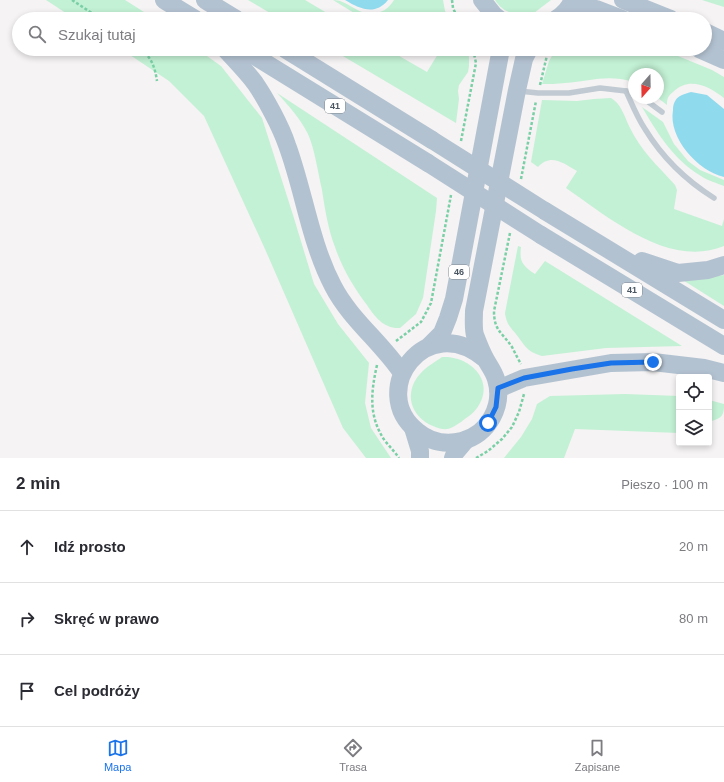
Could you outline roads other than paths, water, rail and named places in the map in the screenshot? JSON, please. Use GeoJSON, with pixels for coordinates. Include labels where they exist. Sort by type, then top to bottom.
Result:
{"type":"FeatureCollection","features":[{"type":"Feature","properties":{"kind":"main road"},"geometry":{"type":"LineString","coordinates":[[164,0],[183,12]]}},
{"type":"Feature","properties":{"kind":"main road"},"geometry":{"type":"LineString","coordinates":[[206,0],[225,12]]}},
{"type":"Feature","properties":{"kind":"main road"},"geometry":{"type":"LineString","coordinates":[[482,0],[491,12]]}},
{"type":"Feature","properties":{"kind":"main road"},"geometry":{"type":"LineString","coordinates":[[623,0],[653,12]]}},
{"type":"Feature","properties":{"kind":"main road"},"geometry":{"type":"LineString","coordinates":[[564,12],[572,2],[604,12]]}},
{"type":"Feature","properties":{"kind":"main road"},"geometry":{"type":"LineString","coordinates":[[712,35],[724,41]]}},
{"type":"Feature","properties":{"kind":"main road"},"geometry":{"type":"LineString","coordinates":[[712,55],[724,60]]}},
{"type":"Feature","properties":{"kind":"main road"},"geometry":{"type":"LineString","coordinates":[[231,56],[255,84],[284,137],[320,259],[333,287],[350,312],[386,351],[402,373],[399,384],[400,402],[405,418],[412,428],[420,451],[420,458]]}},
{"type":"Feature","properties":{"kind":"main road","name":"41"},"geometry":{"type":"LineString","coordinates":[[254,56],[724,346]]}},
{"type":"Feature","properties":{"kind":"main road","name":"41"},"geometry":{"type":"LineString","coordinates":[[296,56],[545,211],[724,320]]}},
{"type":"Feature","properties":{"kind":"main road","name":"46"},"geometry":{"type":"LineString","coordinates":[[402,373],[409,362],[428,347],[442,333],[454,299],[500,56]]}},
{"type":"Feature","properties":{"kind":"main road"},"geometry":{"type":"LineString","coordinates":[[485,360],[475,334],[474,311],[516,90],[526,56]]}},
{"type":"Feature","properties":{"kind":"main road"},"geometry":{"type":"LineString","coordinates":[[616,253],[678,273],[708,270],[724,265]]}},
{"type":"Feature","properties":{"kind":"main road","name":"46"},"geometry":{"type":"LineString","coordinates":[[412,428],[422,435],[438,442],[455,443],[474,436],[488,423],[496,407],[498,388],[496,378],[492,368],[476,352],[465,346],[452,343],[428,347]]}},
{"type":"Feature","properties":{"kind":"main road"},"geometry":{"type":"LineString","coordinates":[[498,388],[524,378],[611,363],[653,362],[704,368],[724,373]]}},
{"type":"Feature","properties":{"kind":"main road","name":"46"},"geometry":{"type":"LineString","coordinates":[[453,458],[455,453],[466,440]]}},
{"type":"Feature","properties":{"kind":"lane"},"geometry":{"type":"LineString","coordinates":[[516,90],[538,93],[569,93],[591,88],[626,91],[644,128],[661,152],[694,184],[714,198]]}},
{"type":"Feature","properties":{"kind":"lane"},"geometry":{"type":"LineString","coordinates":[[651,104],[662,112]]}},
{"type":"Feature","properties":{"kind":"water"},"geometry":{"type":"Polygon","coordinates":[[[345,0],[388,0],[378,8],[367,9],[356,6],[345,0]]]}},
{"type":"Feature","properties":{"kind":"water"},"geometry":{"type":"Polygon","coordinates":[[[691,92],[707,95],[724,109],[724,177],[714,174],[695,161],[680,142],[675,131],[673,108],[675,102],[680,96],[691,92]]]}}]}
